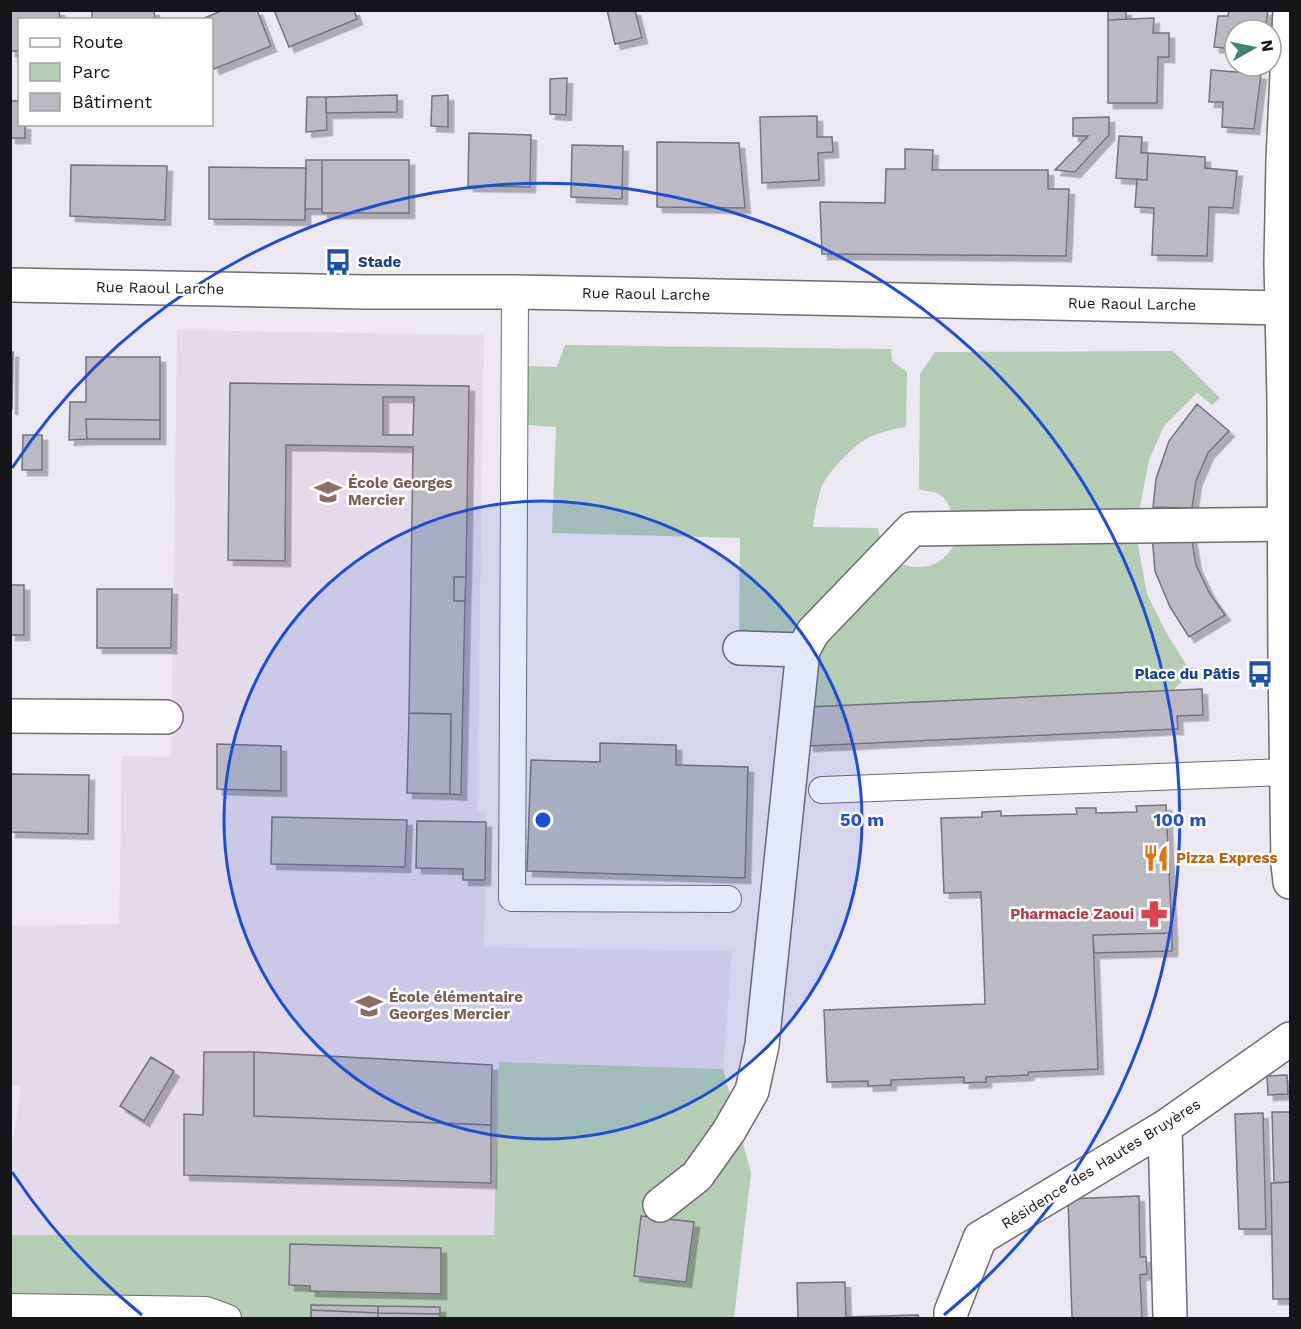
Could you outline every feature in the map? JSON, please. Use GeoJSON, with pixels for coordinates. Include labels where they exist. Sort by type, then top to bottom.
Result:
{"type":"FeatureCollection","features":[{"type":"Feature","properties":{"kind":"street"},"geometry":{"type":"LineString","coordinates":[[1290,10],[1283,160],[1286,263],[1282,308],[1285,672],[1290,882]]}},
{"type":"Feature","properties":{"kind":"street","name":"Rue Raoul Larche"},"geometry":{"type":"LineString","coordinates":[[10,285],[365,292],[515,292],[1282,308]]}},
{"type":"Feature","properties":{"kind":"street"},"geometry":{"type":"LineString","coordinates":[[660,1206],[697,1176],[729,1131],[752,1091],[762,1045],[803,650],[813,632],[912,529],[1285,524]]}},
{"type":"Feature","properties":{"kind":"street"},"geometry":{"type":"LineString","coordinates":[[740,648],[803,650]]}},
{"type":"Feature","properties":{"kind":"street"},"geometry":{"type":"LineString","coordinates":[[10,716],[166,717]]}},
{"type":"Feature","properties":{"kind":"street","name":"Résidence des Hautes Bruyères"},"geometry":{"type":"LineString","coordinates":[[951,1318],[951,1312],[980,1238],[1165,1127],[1290,1039]]}},
{"type":"Feature","properties":{"kind":"street"},"geometry":{"type":"LineString","coordinates":[[1165,1127],[1170,1318]]}},
{"type":"Feature","properties":{"kind":"lane"},"geometry":{"type":"LineString","coordinates":[[515,292],[512,898],[728,899]]}},
{"type":"Feature","properties":{"kind":"lane"},"geometry":{"type":"LineString","coordinates":[[822,790],[1287,772]]}},
{"type":"Feature","properties":{"kind":"lane"},"geometry":{"type":"LineString","coordinates":[[10,1307],[206,1310],[228,1318]]}},
{"type":"Feature","properties":{"kind":"shaded area","name":"École élémentaire Georges Mercier"},"geometry":{"type":"Polygon","coordinates":[[[177,330],[484,335],[477,812],[486,813],[484,947],[732,951],[723,1069],[500,1062],[495,1235],[11,1235],[11,1155],[21,1086],[11,1086],[10,926],[119,924],[122,756],[171,757],[177,330]]]}},
{"type":"Feature","properties":{"kind":"green space"},"geometry":{"type":"Polygon","coordinates":[[[565,345],[891,349],[892,361],[907,372],[906,427],[876,434],[866,439],[841,460],[822,486],[813,527],[878,528],[882,547],[799,635],[739,638],[740,538],[552,533],[556,427],[528,425],[528,366],[557,367],[565,345]]]}},
{"type":"Feature","properties":{"kind":"green space"},"geometry":{"type":"Polygon","coordinates":[[[1173,351],[1220,398],[1212,405],[1197,393],[1164,426],[1149,460],[1139,512],[953,517],[949,505],[942,496],[919,489],[920,374],[935,352],[1173,351]]]}},
{"type":"Feature","properties":{"kind":"green space"},"geometry":{"type":"Polygon","coordinates":[[[1137,540],[1147,594],[1167,634],[1186,664],[1196,669],[1173,690],[808,707],[816,652],[899,564],[917,567],[932,565],[944,557],[956,542],[1137,540]]]}},
{"type":"Feature","properties":{"kind":"green space"},"geometry":{"type":"Polygon","coordinates":[[[499,1062],[723,1069],[751,1173],[734,1318],[11,1318],[11,1235],[494,1235],[499,1062]]]}},
{"type":"Feature","properties":{"kind":"building"},"geometry":{"type":"Polygon","coordinates":[[[10,10],[59,10],[60,18],[18,18],[18,51],[10,51],[10,10]]]}},
{"type":"Feature","properties":{"kind":"building"},"geometry":{"type":"Polygon","coordinates":[[[92,10],[154,10],[155,18],[92,18],[92,10]]]}},
{"type":"Feature","properties":{"kind":"building"},"geometry":{"type":"Polygon","coordinates":[[[223,10],[257,10],[271,46],[214,69],[213,18],[205,18],[223,10]]]}},
{"type":"Feature","properties":{"kind":"building"},"geometry":{"type":"Polygon","coordinates":[[[274,10],[354,10],[357,19],[289,47],[274,10]]]}},
{"type":"Feature","properties":{"kind":"building"},"geometry":{"type":"Polygon","coordinates":[[[607,10],[635,10],[642,38],[615,44],[607,10]]]}},
{"type":"Feature","properties":{"kind":"building"},"geometry":{"type":"Polygon","coordinates":[[[1108,10],[1126,10],[1126,19],[1108,20],[1108,10]]]}},
{"type":"Feature","properties":{"kind":"building"},"geometry":{"type":"Polygon","coordinates":[[[1229,10],[1268,10],[1267,18],[1223,18],[1223,48],[1214,47],[1218,16],[1228,16],[1229,10]]]}},
{"type":"Feature","properties":{"kind":"building"},"geometry":{"type":"Polygon","coordinates":[[[1154,18],[1153,33],[1169,33],[1169,57],[1158,57],[1157,103],[1108,103],[1108,20],[1154,18]]]}},
{"type":"Feature","properties":{"kind":"building"},"geometry":{"type":"Polygon","coordinates":[[[1211,70],[1223,71],[1223,78],[1260,78],[1254,129],[1222,127],[1223,102],[1209,102],[1211,70]]]}},
{"type":"Feature","properties":{"kind":"building"},"geometry":{"type":"Polygon","coordinates":[[[567,78],[566,115],[550,114],[550,79],[567,78]]]}},
{"type":"Feature","properties":{"kind":"building"},"geometry":{"type":"Polygon","coordinates":[[[397,95],[397,112],[326,113],[326,97],[397,95]]]}},
{"type":"Feature","properties":{"kind":"building"},"geometry":{"type":"Polygon","coordinates":[[[448,95],[448,127],[431,126],[432,96],[448,95]]]}},
{"type":"Feature","properties":{"kind":"building"},"geometry":{"type":"Polygon","coordinates":[[[307,97],[326,97],[327,130],[306,132],[307,97]]]}},
{"type":"Feature","properties":{"kind":"building"},"geometry":{"type":"Polygon","coordinates":[[[10,101],[18,101],[18,126],[25,126],[25,138],[10,138],[10,101]]]}},
{"type":"Feature","properties":{"kind":"building"},"geometry":{"type":"Polygon","coordinates":[[[817,116],[817,137],[832,137],[833,152],[818,153],[819,180],[762,183],[760,117],[817,116]]]}},
{"type":"Feature","properties":{"kind":"building"},"geometry":{"type":"Polygon","coordinates":[[[1109,117],[1109,135],[1075,172],[1055,170],[1088,136],[1073,136],[1073,118],[1109,117]]]}},
{"type":"Feature","properties":{"kind":"building"},"geometry":{"type":"Polygon","coordinates":[[[469,133],[531,135],[530,187],[468,186],[469,133]]]}},
{"type":"Feature","properties":{"kind":"building"},"geometry":{"type":"Polygon","coordinates":[[[1119,136],[1142,137],[1141,153],[1148,153],[1147,180],[1116,178],[1119,136]]]}},
{"type":"Feature","properties":{"kind":"building"},"geometry":{"type":"Polygon","coordinates":[[[657,142],[739,143],[745,208],[657,207],[657,142]]]}},
{"type":"Feature","properties":{"kind":"building"},"geometry":{"type":"Polygon","coordinates":[[[572,145],[623,146],[622,199],[571,197],[572,145]]]}},
{"type":"Feature","properties":{"kind":"building"},"geometry":{"type":"Polygon","coordinates":[[[905,149],[933,150],[932,170],[1048,170],[1048,189],[1069,189],[1066,256],[822,254],[820,202],[885,203],[886,169],[905,169],[905,149]]]}},
{"type":"Feature","properties":{"kind":"building"},"geometry":{"type":"Polygon","coordinates":[[[1148,153],[1205,157],[1205,168],[1237,171],[1233,208],[1209,207],[1207,256],[1152,255],[1154,208],[1135,207],[1137,179],[1147,180],[1148,153]]]}},
{"type":"Feature","properties":{"kind":"building"},"geometry":{"type":"Polygon","coordinates":[[[306,160],[322,160],[322,209],[305,209],[306,160]]]}},
{"type":"Feature","properties":{"kind":"building"},"geometry":{"type":"Polygon","coordinates":[[[322,160],[409,160],[409,213],[322,213],[322,160]]]}},
{"type":"Feature","properties":{"kind":"building"},"geometry":{"type":"Polygon","coordinates":[[[71,165],[167,166],[165,220],[70,216],[71,165]]]}},
{"type":"Feature","properties":{"kind":"building"},"geometry":{"type":"Polygon","coordinates":[[[209,167],[306,168],[305,220],[209,219],[209,167]]]}},
{"type":"Feature","properties":{"kind":"building"},"geometry":{"type":"Polygon","coordinates":[[[10,352],[13,352],[12,409],[10,408],[10,352]]]}},
{"type":"Feature","properties":{"kind":"building"},"geometry":{"type":"Polygon","coordinates":[[[86,357],[160,357],[160,420],[86,419],[87,439],[69,440],[70,402],[86,402],[86,357]]]}},
{"type":"Feature","properties":{"kind":"building"},"geometry":{"type":"Polygon","coordinates":[[[230,383],[469,386],[466,577],[454,577],[454,601],[465,601],[461,795],[450,794],[451,714],[409,713],[413,447],[286,445],[285,561],[228,560],[230,383]],[[383,397],[383,435],[413,435],[414,397],[383,397]]]}},
{"type":"Feature","properties":{"kind":"building"},"geometry":{"type":"Polygon","coordinates":[[[1197,404],[1229,431],[1208,453],[1196,481],[1192,508],[1153,507],[1156,479],[1169,441],[1197,404]]]}},
{"type":"Feature","properties":{"kind":"building"},"geometry":{"type":"Polygon","coordinates":[[[86,419],[160,420],[160,439],[87,439],[86,419]]]}},
{"type":"Feature","properties":{"kind":"building"},"geometry":{"type":"Polygon","coordinates":[[[23,435],[42,435],[42,470],[22,470],[23,435]]]}},
{"type":"Feature","properties":{"kind":"building"},"geometry":{"type":"Polygon","coordinates":[[[1152,535],[1191,535],[1196,565],[1210,594],[1225,615],[1189,637],[1170,607],[1155,571],[1152,535]]]}},
{"type":"Feature","properties":{"kind":"building"},"geometry":{"type":"Polygon","coordinates":[[[454,577],[466,577],[465,601],[454,601],[454,577]]]}},
{"type":"Feature","properties":{"kind":"building"},"geometry":{"type":"Polygon","coordinates":[[[10,585],[24,585],[24,635],[10,635],[10,585]]]}},
{"type":"Feature","properties":{"kind":"building"},"geometry":{"type":"Polygon","coordinates":[[[97,589],[172,589],[171,648],[97,648],[97,589]]]}},
{"type":"Feature","properties":{"kind":"building"},"geometry":{"type":"Polygon","coordinates":[[[1202,689],[1203,715],[1177,716],[1178,729],[808,746],[808,707],[1202,689]]]}},
{"type":"Feature","properties":{"kind":"building"},"geometry":{"type":"Polygon","coordinates":[[[409,713],[451,714],[450,794],[407,793],[409,713]]]}},
{"type":"Feature","properties":{"kind":"building"},"geometry":{"type":"Polygon","coordinates":[[[600,743],[676,745],[676,765],[748,767],[745,878],[527,871],[531,760],[600,762],[600,743]]]}},
{"type":"Feature","properties":{"kind":"building"},"geometry":{"type":"Polygon","coordinates":[[[217,744],[281,746],[281,791],[217,789],[217,744]]]}},
{"type":"Feature","properties":{"kind":"building"},"geometry":{"type":"Polygon","coordinates":[[[10,774],[89,775],[88,834],[10,832],[10,774]]]}},
{"type":"Feature","properties":{"kind":"building"},"geometry":{"type":"Polygon","coordinates":[[[1166,805],[1172,933],[1093,935],[1098,1069],[1029,1072],[1028,1075],[986,1077],[986,1082],[964,1083],[964,1077],[891,1080],[891,1085],[868,1086],[868,1081],[827,1082],[824,1010],[985,1004],[981,892],[944,893],[941,818],[982,817],[982,812],[1001,811],[1001,816],[1077,814],[1076,808],[1096,808],[1096,813],[1137,812],[1136,806],[1166,805]]]}},
{"type":"Feature","properties":{"kind":"building"},"geometry":{"type":"Polygon","coordinates":[[[272,817],[407,820],[405,867],[271,864],[272,817]]]}},
{"type":"Feature","properties":{"kind":"building"},"geometry":{"type":"Polygon","coordinates":[[[417,821],[486,822],[485,880],[463,880],[463,869],[416,868],[417,821]]]}},
{"type":"Feature","properties":{"kind":"building"},"geometry":{"type":"Polygon","coordinates":[[[1172,933],[1172,951],[1094,953],[1093,935],[1172,933]]]}},
{"type":"Feature","properties":{"kind":"building"},"geometry":{"type":"Polygon","coordinates":[[[204,1052],[254,1052],[254,1116],[491,1125],[491,1183],[184,1175],[184,1114],[203,1115],[204,1052]]]}},
{"type":"Feature","properties":{"kind":"building"},"geometry":{"type":"Polygon","coordinates":[[[254,1052],[492,1065],[491,1125],[254,1116],[254,1052]]]}},
{"type":"Feature","properties":{"kind":"building"},"geometry":{"type":"Polygon","coordinates":[[[151,1057],[174,1071],[144,1121],[120,1106],[151,1057]]]}},
{"type":"Feature","properties":{"kind":"building"},"geometry":{"type":"Polygon","coordinates":[[[1287,1075],[1288,1094],[1268,1095],[1267,1076],[1287,1075]]]}},
{"type":"Feature","properties":{"kind":"building"},"geometry":{"type":"Polygon","coordinates":[[[1272,1112],[1290,1112],[1290,1182],[1274,1183],[1272,1112]]]}},
{"type":"Feature","properties":{"kind":"building"},"geometry":{"type":"Polygon","coordinates":[[[1263,1113],[1266,1229],[1239,1229],[1235,1114],[1263,1113]]]}},
{"type":"Feature","properties":{"kind":"building"},"geometry":{"type":"Polygon","coordinates":[[[1290,1182],[1290,1299],[1273,1299],[1271,1183],[1290,1182]]]}},
{"type":"Feature","properties":{"kind":"building"},"geometry":{"type":"Polygon","coordinates":[[[1139,1196],[1140,1257],[1146,1257],[1147,1274],[1140,1275],[1142,1318],[1072,1318],[1068,1199],[1139,1196]]]}},
{"type":"Feature","properties":{"kind":"building"},"geometry":{"type":"Polygon","coordinates":[[[641,1216],[694,1222],[686,1282],[634,1276],[641,1216]]]}},
{"type":"Feature","properties":{"kind":"building"},"geometry":{"type":"Polygon","coordinates":[[[290,1244],[441,1248],[441,1294],[310,1291],[310,1286],[289,1285],[290,1244]]]}},
{"type":"Feature","properties":{"kind":"building"},"geometry":{"type":"Polygon","coordinates":[[[845,1282],[846,1317],[918,1315],[919,1318],[798,1318],[797,1283],[845,1282]]]}},
{"type":"Feature","properties":{"kind":"building"},"geometry":{"type":"Polygon","coordinates":[[[311,1305],[378,1306],[378,1313],[311,1310],[311,1305]]]}},
{"type":"Feature","properties":{"kind":"building"},"geometry":{"type":"Polygon","coordinates":[[[378,1306],[440,1307],[440,1314],[378,1313],[378,1306]]]}},
{"type":"Feature","properties":{"kind":"building"},"geometry":{"type":"Polygon","coordinates":[[[311,1310],[378,1313],[378,1318],[311,1318],[311,1310]]]}},
{"type":"Feature","properties":{"kind":"building"},"geometry":{"type":"Polygon","coordinates":[[[378,1313],[440,1314],[440,1318],[378,1318],[378,1313]]]}},
{"type":"Feature","properties":{"kind":"place","name":"Stade"},"geometry":{"type":"Point","coordinates":[338,262]}},
{"type":"Feature","properties":{"kind":"place","name":"École Georges Mercier"},"geometry":{"type":"Point","coordinates":[328,492]}},
{"type":"Feature","properties":{"kind":"place","name":"Place du Pâtis"},"geometry":{"type":"Point","coordinates":[1260,674]}},
{"type":"Feature","properties":{"kind":"place","name":"Pizza Express"},"geometry":{"type":"Point","coordinates":[1156,858]}},
{"type":"Feature","properties":{"kind":"place","name":"Pharmacie Zaoui"},"geometry":{"type":"Point","coordinates":[1154,914]}},
{"type":"Feature","properties":{"kind":"place","name":"École élémentaire Georges Mercier"},"geometry":{"type":"Point","coordinates":[369,1006]}}]}
